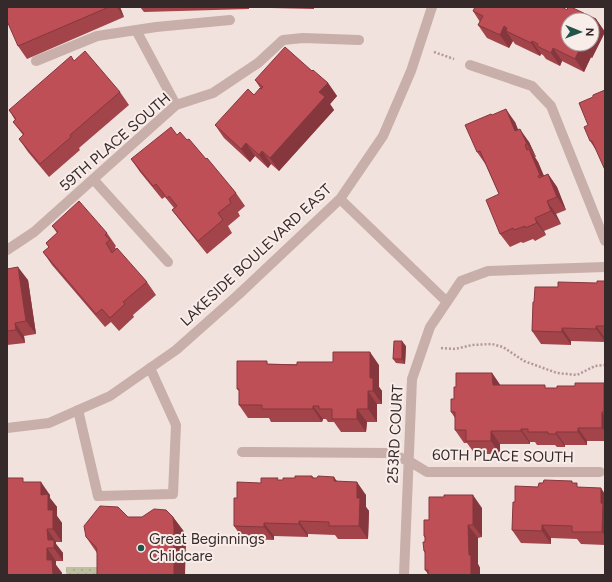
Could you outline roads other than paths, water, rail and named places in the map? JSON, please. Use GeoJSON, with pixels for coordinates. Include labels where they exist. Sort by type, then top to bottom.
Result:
{"type":"FeatureCollection","features":[{"type":"Feature","properties":{"kind":"street","name":"LAKESIDE BOULEVARD EAST"},"geometry":{"type":"LineString","coordinates":[[7,428],[49,423],[110,396],[176,350],[340,200],[383,136],[411,71],[432,7]]}},
{"type":"Feature","properties":{"kind":"street"},"geometry":{"type":"LineString","coordinates":[[36,61],[98,36],[156,27],[230,20]]}},
{"type":"Feature","properties":{"kind":"street"},"geometry":{"type":"LineString","coordinates":[[136,30],[176,106]]}},
{"type":"Feature","properties":{"kind":"street","name":"59TH PLACE SOUTH"},"geometry":{"type":"LineString","coordinates":[[7,250],[34,232],[176,106],[213,93],[258,63],[283,40],[304,38],[359,40]]}},
{"type":"Feature","properties":{"kind":"street"},"geometry":{"type":"LineString","coordinates":[[470,65],[532,86],[551,106],[605,241]]}},
{"type":"Feature","properties":{"kind":"street"},"geometry":{"type":"LineString","coordinates":[[93,179],[168,262]]}},
{"type":"Feature","properties":{"kind":"street"},"geometry":{"type":"LineString","coordinates":[[340,200],[447,302],[461,281],[488,271],[605,267]]}},
{"type":"Feature","properties":{"kind":"street","name":"253RD COURT"},"geometry":{"type":"LineString","coordinates":[[404,575],[412,379],[430,327],[447,302]]}},
{"type":"Feature","properties":{"kind":"street"},"geometry":{"type":"LineString","coordinates":[[78,410],[98,496],[173,494],[176,426],[150,368]]}},
{"type":"Feature","properties":{"kind":"street","name":"60TH PLACE SOUTH"},"geometry":{"type":"LineString","coordinates":[[242,452],[388,453],[409,461],[427,472],[600,472]]}},
{"type":"Feature","properties":{"kind":"place","name":"Great Beginnings Childcare"},"geometry":{"type":"Point","coordinates":[141,548]}}]}
